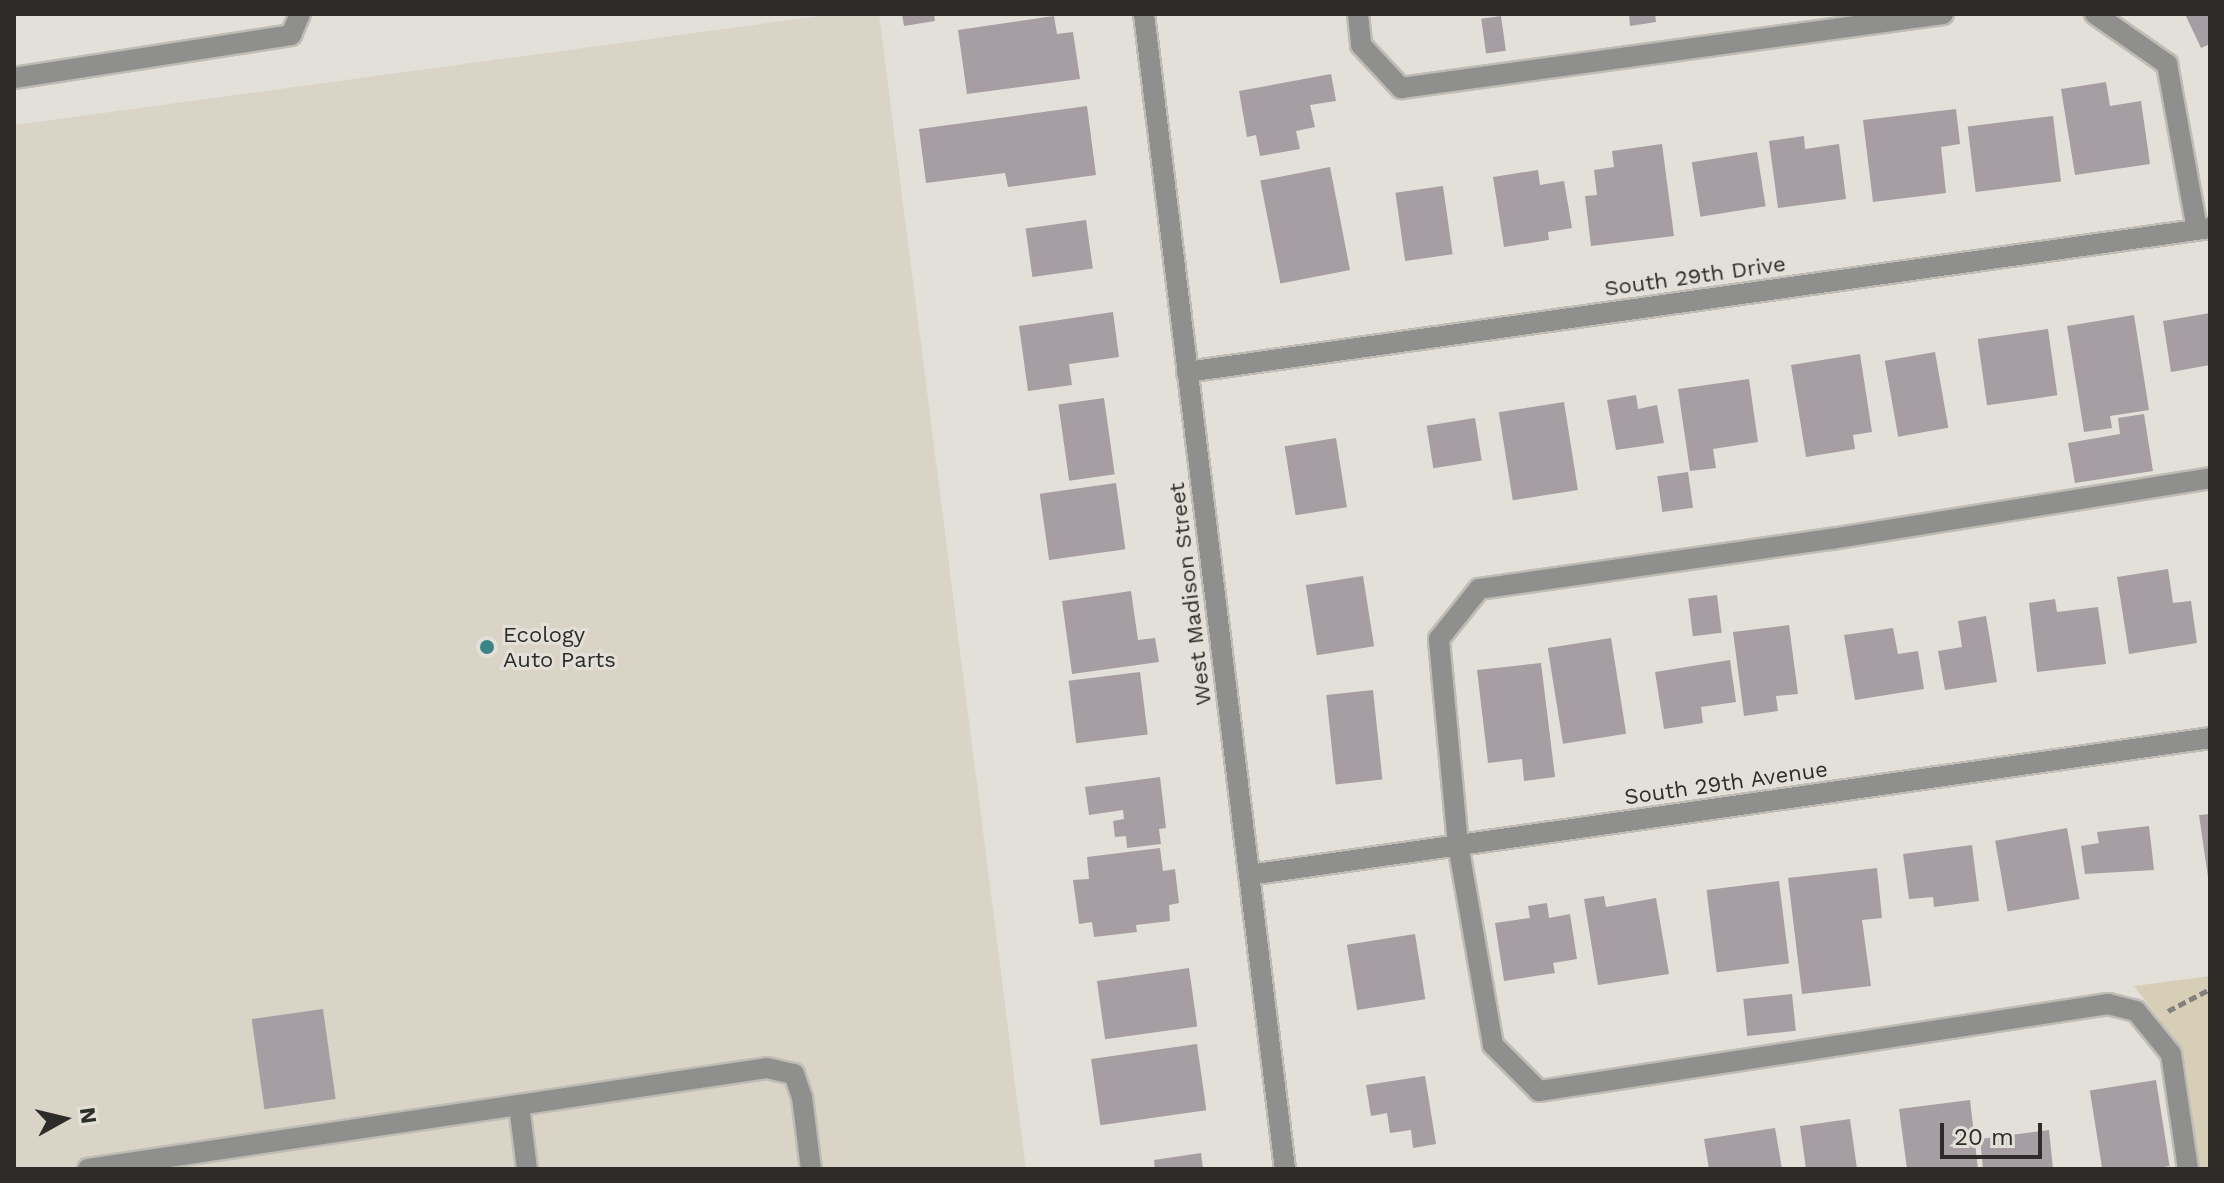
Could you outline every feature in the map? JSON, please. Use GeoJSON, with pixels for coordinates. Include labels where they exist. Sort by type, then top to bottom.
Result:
{"type":"FeatureCollection","features":[{"type":"Feature","properties":{"kind":"street"},"geometry":{"type":"LineString","coordinates":[[14,78],[291,35],[300,14]]}},
{"type":"Feature","properties":{"kind":"street","name":"West Madison Street"},"geometry":{"type":"LineString","coordinates":[[1144,14],[1285,1169]]}},
{"type":"Feature","properties":{"kind":"street"},"geometry":{"type":"LineString","coordinates":[[1358,14],[1361,45],[1401,88],[1943,14]]}},
{"type":"Feature","properties":{"kind":"street"},"geometry":{"type":"LineString","coordinates":[[2095,14],[2167,64],[2203,228]]}},
{"type":"Feature","properties":{"kind":"street","name":"South 29th Drive"},"geometry":{"type":"LineString","coordinates":[[1187,372],[2203,228]]}},
{"type":"Feature","properties":{"kind":"street"},"geometry":{"type":"LineString","coordinates":[[2188,1169],[2171,1054],[2136,1011],[2108,1004],[1539,1091],[1493,1045],[1458,845],[1439,639],[1479,589],[1831,539],[2210,478]]}},
{"type":"Feature","properties":{"kind":"street","name":"South 29th Avenue"},"geometry":{"type":"LineString","coordinates":[[1249,875],[2210,738]]}},
{"type":"Feature","properties":{"kind":"street"},"geometry":{"type":"LineString","coordinates":[[88,1169],[767,1068],[794,1074],[802,1097],[811,1169]]}},
{"type":"Feature","properties":{"kind":"street"},"geometry":{"type":"LineString","coordinates":[[519,1105],[527,1169]]}},
{"type":"Feature","properties":{"kind":"path"},"geometry":{"type":"LineString","coordinates":[[2147,1024],[2210,989]]}},
{"type":"Feature","properties":{"kind":"shaded area","name":"Ecology Auto Parts"},"geometry":{"type":"Polygon","coordinates":[[[834,14],[879,14],[1026,1169],[14,1169],[14,125],[834,14]]]}},
{"type":"Feature","properties":{"kind":"shaded area"},"geometry":{"type":"Polygon","coordinates":[[[2210,976],[2210,1169],[2199,1169],[2185,1062],[2177,1042],[2134,986],[2210,976]]]}},
{"type":"Feature","properties":{"kind":"building"},"geometry":{"type":"Polygon","coordinates":[[[902,14],[934,14],[935,21],[904,26],[902,14]]]}},
{"type":"Feature","properties":{"kind":"building"},"geometry":{"type":"Polygon","coordinates":[[[1629,14],[1655,14],[1656,22],[1630,26],[1629,14]]]}},
{"type":"Feature","properties":{"kind":"building"},"geometry":{"type":"Polygon","coordinates":[[[2185,14],[2210,14],[2210,44],[2201,48],[2185,14]]]}},
{"type":"Feature","properties":{"kind":"building"},"geometry":{"type":"Polygon","coordinates":[[[1054,16],[1057,34],[1073,32],[1080,79],[967,94],[958,30],[1054,16]]]}},
{"type":"Feature","properties":{"kind":"building"},"geometry":{"type":"Polygon","coordinates":[[[1501,16],[1506,51],[1486,53],[1481,19],[1501,16]]]}},
{"type":"Feature","properties":{"kind":"building"},"geometry":{"type":"Polygon","coordinates":[[[1331,74],[1336,101],[1310,105],[1315,127],[1296,131],[1300,149],[1260,156],[1256,135],[1247,137],[1239,91],[1331,74]]]}},
{"type":"Feature","properties":{"kind":"building"},"geometry":{"type":"Polygon","coordinates":[[[2106,82],[2110,106],[2141,101],[2150,164],[2075,175],[2061,89],[2106,82]]]}},
{"type":"Feature","properties":{"kind":"building"},"geometry":{"type":"Polygon","coordinates":[[[1087,106],[1096,175],[1008,187],[1005,173],[926,183],[919,129],[1087,106]]]}},
{"type":"Feature","properties":{"kind":"building"},"geometry":{"type":"Polygon","coordinates":[[[1956,109],[1960,144],[1941,147],[1946,193],[1873,202],[1863,120],[1956,109]]]}},
{"type":"Feature","properties":{"kind":"building"},"geometry":{"type":"Polygon","coordinates":[[[2053,116],[2061,182],[1976,192],[1968,126],[2053,116]]]}},
{"type":"Feature","properties":{"kind":"building"},"geometry":{"type":"Polygon","coordinates":[[[1804,136],[1805,149],[1839,144],[1846,199],[1778,208],[1769,141],[1804,136]]]}},
{"type":"Feature","properties":{"kind":"building"},"geometry":{"type":"Polygon","coordinates":[[[1662,144],[1674,236],[1591,246],[1585,196],[1597,195],[1594,170],[1614,167],[1612,151],[1662,144]]]}},
{"type":"Feature","properties":{"kind":"building"},"geometry":{"type":"Polygon","coordinates":[[[1757,152],[1766,206],[1700,217],[1692,162],[1757,152]]]}},
{"type":"Feature","properties":{"kind":"building"},"geometry":{"type":"Polygon","coordinates":[[[1330,167],[1350,270],[1280,284],[1260,181],[1330,167]]]}},
{"type":"Feature","properties":{"kind":"building"},"geometry":{"type":"Polygon","coordinates":[[[1538,170],[1540,185],[1564,181],[1572,228],[1548,232],[1549,240],[1504,247],[1493,177],[1538,170]]]}},
{"type":"Feature","properties":{"kind":"building"},"geometry":{"type":"Polygon","coordinates":[[[1443,186],[1453,254],[1405,261],[1395,193],[1443,186]]]}},
{"type":"Feature","properties":{"kind":"building"},"geometry":{"type":"Polygon","coordinates":[[[1086,220],[1093,269],[1032,277],[1026,228],[1086,220]]]}},
{"type":"Feature","properties":{"kind":"building"},"geometry":{"type":"Polygon","coordinates":[[[1113,312],[1119,357],[1069,364],[1072,385],[1028,391],[1019,326],[1113,312]]]}},
{"type":"Feature","properties":{"kind":"building"},"geometry":{"type":"Polygon","coordinates":[[[2210,313],[2210,365],[2171,372],[2163,321],[2210,313]]]}},
{"type":"Feature","properties":{"kind":"building"},"geometry":{"type":"Polygon","coordinates":[[[2134,315],[2149,410],[2110,416],[2112,428],[2084,432],[2067,326],[2134,315]]]}},
{"type":"Feature","properties":{"kind":"building"},"geometry":{"type":"Polygon","coordinates":[[[2048,329],[2057,395],[1987,405],[1978,339],[2048,329]]]}},
{"type":"Feature","properties":{"kind":"building"},"geometry":{"type":"Polygon","coordinates":[[[1935,352],[1948,428],[1898,437],[1885,361],[1935,352]]]}},
{"type":"Feature","properties":{"kind":"building"},"geometry":{"type":"Polygon","coordinates":[[[1860,354],[1872,432],[1853,435],[1855,449],[1806,457],[1791,365],[1860,354]]]}},
{"type":"Feature","properties":{"kind":"building"},"geometry":{"type":"Polygon","coordinates":[[[1749,379],[1758,442],[1713,449],[1716,468],[1690,471],[1678,389],[1749,379]]]}},
{"type":"Feature","properties":{"kind":"building"},"geometry":{"type":"Polygon","coordinates":[[[1636,395],[1638,409],[1657,405],[1664,443],[1616,450],[1607,400],[1636,395]]]}},
{"type":"Feature","properties":{"kind":"building"},"geometry":{"type":"Polygon","coordinates":[[[1104,398],[1115,474],[1069,481],[1058,404],[1104,398]]]}},
{"type":"Feature","properties":{"kind":"building"},"geometry":{"type":"Polygon","coordinates":[[[1564,402],[1578,490],[1513,500],[1499,412],[1564,402]]]}},
{"type":"Feature","properties":{"kind":"building"},"geometry":{"type":"Polygon","coordinates":[[[2144,414],[2153,471],[2075,483],[2068,443],[2120,434],[2118,418],[2144,414]]]}},
{"type":"Feature","properties":{"kind":"building"},"geometry":{"type":"Polygon","coordinates":[[[1475,418],[1482,460],[1433,468],[1427,426],[1475,418]]]}},
{"type":"Feature","properties":{"kind":"building"},"geometry":{"type":"Polygon","coordinates":[[[1336,438],[1347,507],[1296,515],[1285,446],[1336,438]]]}},
{"type":"Feature","properties":{"kind":"building"},"geometry":{"type":"Polygon","coordinates":[[[1688,472],[1693,508],[1662,512],[1657,476],[1688,472]]]}},
{"type":"Feature","properties":{"kind":"building"},"geometry":{"type":"Polygon","coordinates":[[[1116,483],[1125,549],[1049,560],[1040,494],[1116,483]]]}},
{"type":"Feature","properties":{"kind":"building"},"geometry":{"type":"Polygon","coordinates":[[[2168,569],[2173,603],[2191,601],[2197,643],[2129,654],[2117,577],[2168,569]]]}},
{"type":"Feature","properties":{"kind":"building"},"geometry":{"type":"Polygon","coordinates":[[[1363,576],[1374,646],[1317,655],[1306,585],[1363,576]]]}},
{"type":"Feature","properties":{"kind":"building"},"geometry":{"type":"Polygon","coordinates":[[[1131,591],[1138,640],[1155,638],[1159,662],[1072,674],[1062,601],[1131,591]]]}},
{"type":"Feature","properties":{"kind":"building"},"geometry":{"type":"Polygon","coordinates":[[[1717,595],[1722,633],[1693,636],[1688,599],[1717,595]]]}},
{"type":"Feature","properties":{"kind":"building"},"geometry":{"type":"Polygon","coordinates":[[[2055,599],[2057,612],[2098,607],[2106,664],[2037,672],[2029,603],[2055,599]]]}},
{"type":"Feature","properties":{"kind":"building"},"geometry":{"type":"Polygon","coordinates":[[[1986,616],[1997,682],[1945,690],[1938,651],[1962,647],[1958,621],[1986,616]]]}},
{"type":"Feature","properties":{"kind":"building"},"geometry":{"type":"Polygon","coordinates":[[[1789,625],[1798,694],[1776,696],[1778,711],[1744,716],[1733,632],[1789,625]]]}},
{"type":"Feature","properties":{"kind":"building"},"geometry":{"type":"Polygon","coordinates":[[[1893,628],[1898,654],[1918,651],[1924,689],[1855,700],[1844,635],[1893,628]]]}},
{"type":"Feature","properties":{"kind":"building"},"geometry":{"type":"Polygon","coordinates":[[[1611,638],[1626,734],[1563,744],[1548,648],[1611,638]]]}},
{"type":"Feature","properties":{"kind":"building"},"geometry":{"type":"Polygon","coordinates":[[[1730,660],[1736,702],[1701,707],[1703,723],[1664,729],[1655,672],[1730,660]]]}},
{"type":"Feature","properties":{"kind":"building"},"geometry":{"type":"Polygon","coordinates":[[[1541,663],[1555,777],[1524,781],[1522,759],[1488,763],[1477,670],[1541,663]]]}},
{"type":"Feature","properties":{"kind":"building"},"geometry":{"type":"Polygon","coordinates":[[[1140,672],[1148,735],[1076,743],[1069,681],[1140,672]]]}},
{"type":"Feature","properties":{"kind":"building"},"geometry":{"type":"Polygon","coordinates":[[[1373,690],[1382,780],[1336,784],[1326,695],[1373,690]]]}},
{"type":"Feature","properties":{"kind":"building"},"geometry":{"type":"Polygon","coordinates":[[[1160,777],[1166,828],[1159,829],[1161,844],[1127,848],[1126,836],[1115,837],[1113,821],[1124,819],[1123,810],[1089,815],[1085,787],[1160,777]]]}},
{"type":"Feature","properties":{"kind":"building"},"geometry":{"type":"Polygon","coordinates":[[[2210,814],[2210,877],[2208,877],[2199,815],[2210,814]]]}},
{"type":"Feature","properties":{"kind":"building"},"geometry":{"type":"Polygon","coordinates":[[[2149,826],[2154,870],[2085,874],[2081,846],[2099,843],[2097,832],[2149,826]]]}},
{"type":"Feature","properties":{"kind":"building"},"geometry":{"type":"Polygon","coordinates":[[[2067,828],[2080,899],[2008,912],[1995,841],[2067,828]]]}},
{"type":"Feature","properties":{"kind":"building"},"geometry":{"type":"Polygon","coordinates":[[[1972,845],[1979,901],[1934,907],[1933,897],[1909,899],[1903,854],[1972,845]]]}},
{"type":"Feature","properties":{"kind":"building"},"geometry":{"type":"Polygon","coordinates":[[[1160,848],[1163,871],[1175,869],[1179,903],[1169,905],[1170,921],[1136,925],[1137,932],[1094,937],[1092,922],[1079,924],[1073,880],[1089,879],[1087,857],[1160,848]]]}},
{"type":"Feature","properties":{"kind":"building"},"geometry":{"type":"Polygon","coordinates":[[[1877,868],[1882,918],[1862,920],[1871,986],[1802,994],[1788,878],[1877,868]]]}},
{"type":"Feature","properties":{"kind":"building"},"geometry":{"type":"Polygon","coordinates":[[[1779,881],[1789,963],[1717,972],[1707,890],[1779,881]]]}},
{"type":"Feature","properties":{"kind":"building"},"geometry":{"type":"Polygon","coordinates":[[[1604,896],[1606,907],[1656,898],[1669,974],[1598,985],[1584,899],[1604,896]]]}},
{"type":"Feature","properties":{"kind":"building"},"geometry":{"type":"Polygon","coordinates":[[[1547,903],[1549,918],[1570,914],[1577,959],[1553,963],[1555,973],[1504,981],[1495,923],[1530,918],[1528,906],[1547,903]]]}},
{"type":"Feature","properties":{"kind":"building"},"geometry":{"type":"Polygon","coordinates":[[[1415,934],[1425,999],[1357,1010],[1347,945],[1415,934]]]}},
{"type":"Feature","properties":{"kind":"building"},"geometry":{"type":"Polygon","coordinates":[[[1189,968],[1197,1026],[1105,1039],[1097,981],[1189,968]]]}},
{"type":"Feature","properties":{"kind":"building"},"geometry":{"type":"Polygon","coordinates":[[[1792,994],[1796,1031],[1747,1036],[1743,999],[1792,994]]]}},
{"type":"Feature","properties":{"kind":"building"},"geometry":{"type":"Polygon","coordinates":[[[323,1009],[336,1099],[264,1109],[252,1019],[323,1009]]]}},
{"type":"Feature","properties":{"kind":"building"},"geometry":{"type":"Polygon","coordinates":[[[1197,1044],[1206,1110],[1100,1125],[1091,1059],[1197,1044]]]}},
{"type":"Feature","properties":{"kind":"building"},"geometry":{"type":"Polygon","coordinates":[[[1425,1076],[1436,1144],[1413,1148],[1411,1130],[1390,1133],[1387,1113],[1371,1116],[1366,1085],[1425,1076]]]}},
{"type":"Feature","properties":{"kind":"building"},"geometry":{"type":"Polygon","coordinates":[[[2156,1080],[2170,1166],[2102,1169],[2090,1090],[2156,1080]]]}},
{"type":"Feature","properties":{"kind":"building"},"geometry":{"type":"Polygon","coordinates":[[[1970,1100],[1978,1169],[1907,1169],[1899,1109],[1970,1100]]]}},
{"type":"Feature","properties":{"kind":"building"},"geometry":{"type":"Polygon","coordinates":[[[1850,1119],[1857,1169],[1806,1169],[1800,1126],[1850,1119]]]}},
{"type":"Feature","properties":{"kind":"building"},"geometry":{"type":"Polygon","coordinates":[[[1775,1128],[1782,1169],[1709,1169],[1704,1139],[1775,1128]]]}},
{"type":"Feature","properties":{"kind":"building"},"geometry":{"type":"Polygon","coordinates":[[[2049,1130],[2053,1169],[1983,1169],[1980,1139],[2049,1130]]]}},
{"type":"Feature","properties":{"kind":"building"},"geometry":{"type":"Polygon","coordinates":[[[1201,1153],[1203,1169],[1155,1169],[1154,1160],[1201,1153]]]}},
{"type":"Feature","properties":{"kind":"place","name":"Ecology Auto Parts"},"geometry":{"type":"Point","coordinates":[487,647]}}]}
